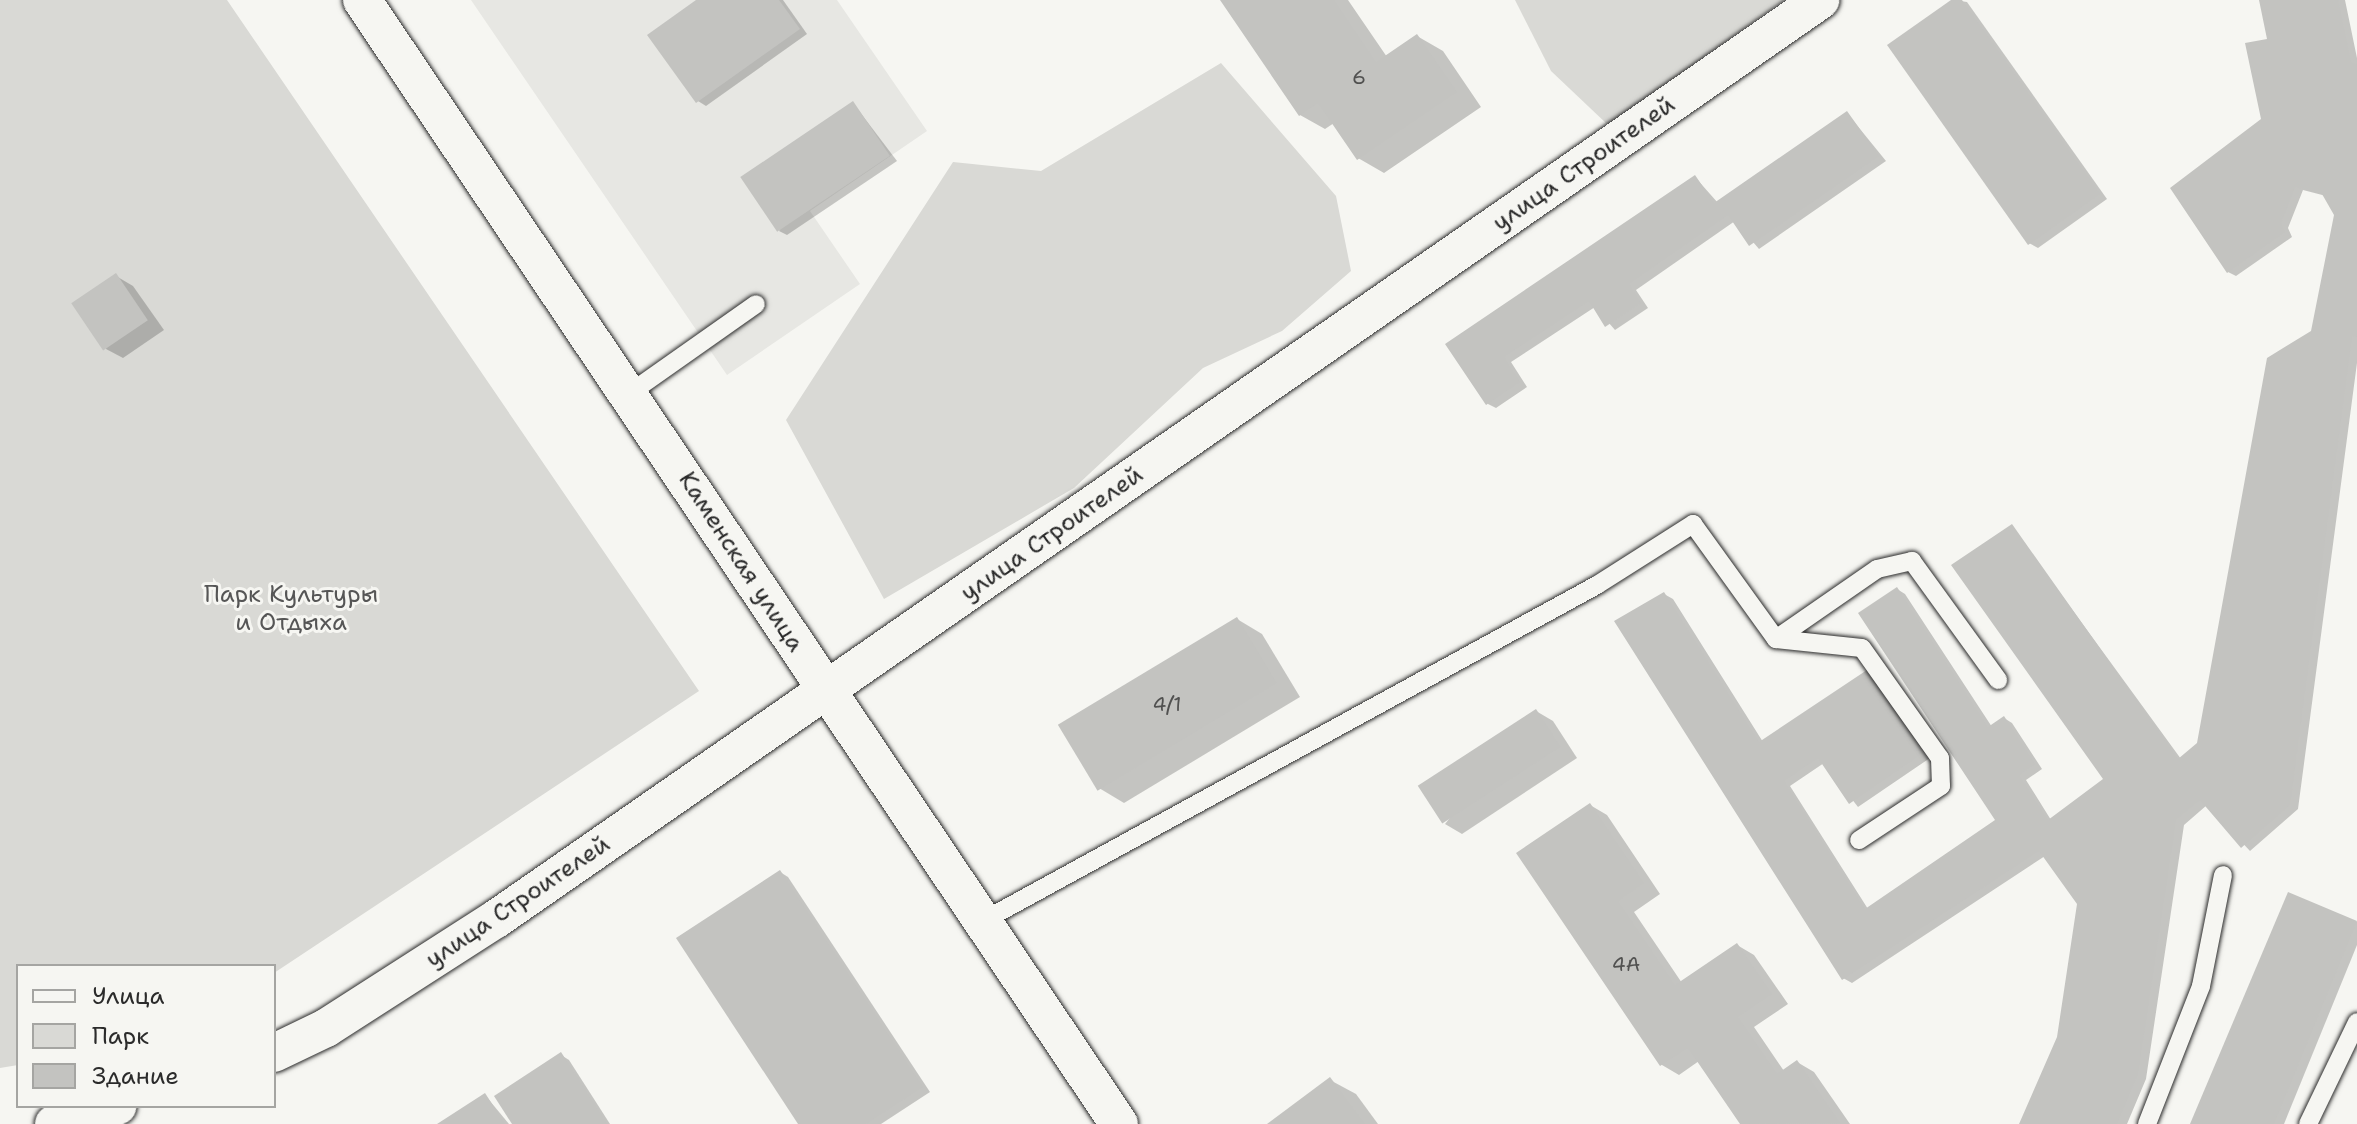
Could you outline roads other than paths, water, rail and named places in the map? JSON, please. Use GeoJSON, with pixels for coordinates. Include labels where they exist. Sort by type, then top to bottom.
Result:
{"type":"FeatureCollection","features":[{"type":"Feature","properties":{"kind":"street","name":"Каменская улица"},"geometry":{"type":"LineString","coordinates":[[362,0],[630,393],[825,691],[1119,1124]]}},
{"type":"Feature","properties":{"kind":"street","name":"улица Строителей"},"geometry":{"type":"LineString","coordinates":[[276,1052],[326,1028],[496,919],[1820,0]]}},
{"type":"Feature","properties":{"kind":"street"},"geometry":{"type":"LineString","coordinates":[[54,1124],[110,1108]]}},
{"type":"Feature","properties":{"kind":"lane"},"geometry":{"type":"LineString","coordinates":[[630,393],[756,304]]}},
{"type":"Feature","properties":{"kind":"lane"},"geometry":{"type":"LineString","coordinates":[[981,922],[1597,585],[1693,524],[1776,639],[1862,648],[1940,758],[1941,786],[1859,840]]}},
{"type":"Feature","properties":{"kind":"lane"},"geometry":{"type":"LineString","coordinates":[[1776,639],[1877,569],[1912,561],[1998,680]]}},
{"type":"Feature","properties":{"kind":"lane"},"geometry":{"type":"LineString","coordinates":[[2147,1124],[2201,986],[2223,875]]}},
{"type":"Feature","properties":{"kind":"lane"},"geometry":{"type":"LineString","coordinates":[[2308,1124],[2357,1022]]}},
{"type":"Feature","properties":{"kind":"park label","name":"Парк Культуры и Отдыха"},"geometry":{"type":"Point","coordinates":[291,609]}}]}
